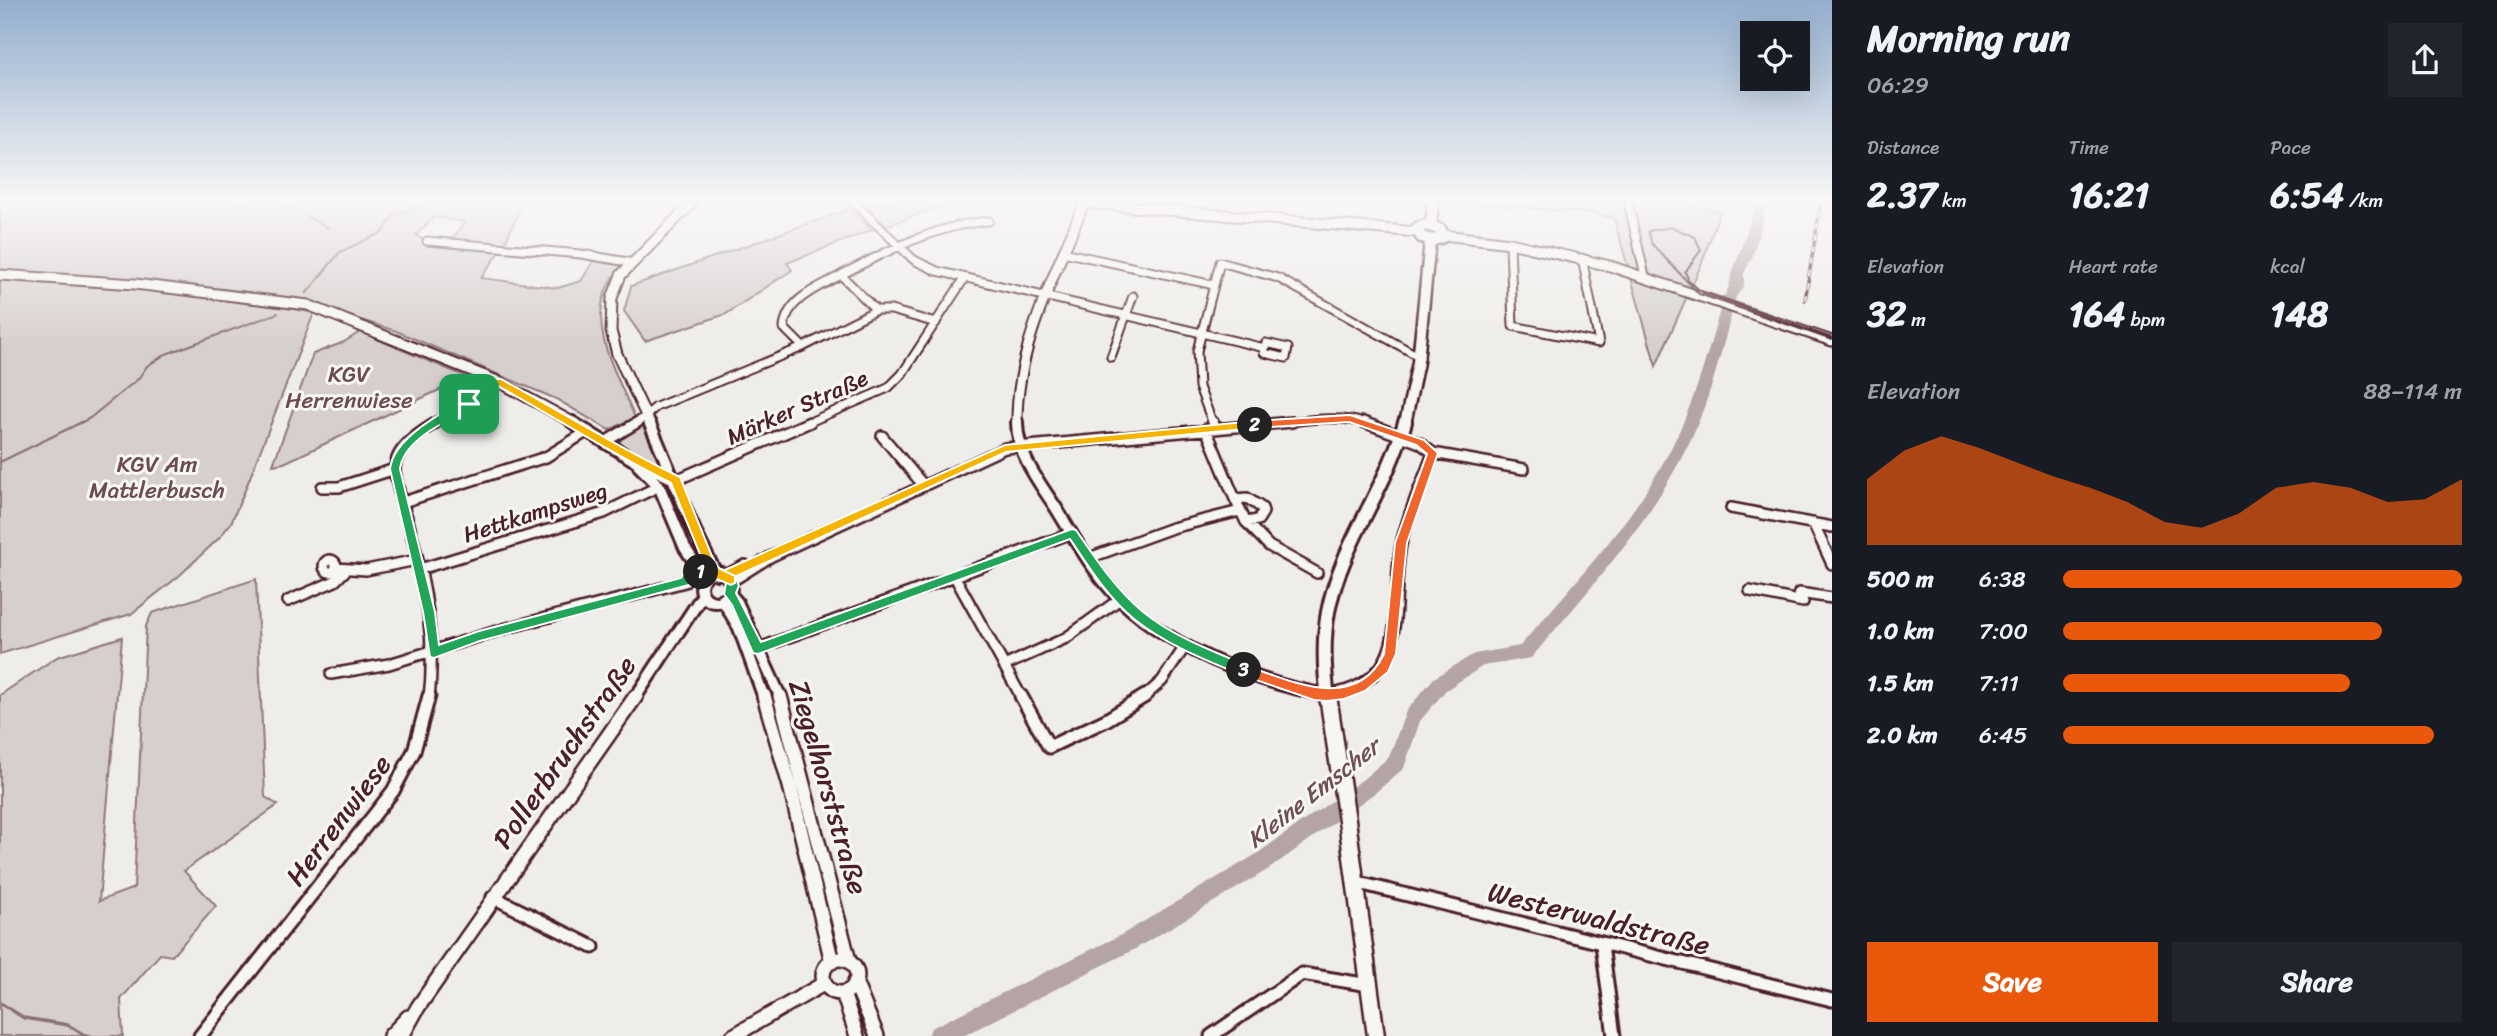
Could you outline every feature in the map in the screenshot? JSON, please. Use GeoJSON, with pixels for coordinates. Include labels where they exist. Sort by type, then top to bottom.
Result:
{"type":"FeatureCollection","features":[{"type":"Feature","properties":{"kind":"main road"},"geometry":{"type":"LineString","coordinates":[[1376,1036],[1340,769],[1327,695],[1325,636],[1329,608],[1337,582],[1376,501],[1402,436],[1420,356],[1429,250]]}},
{"type":"Feature","properties":{"kind":"street"},"geometry":{"type":"LineString","coordinates":[[538,250],[634,263]]}},
{"type":"Feature","properties":{"kind":"street","name":"Ziegelhorststraße"},"geometry":{"type":"LineString","coordinates":[[646,250],[634,263],[612,298],[611,331],[617,354],[676,480],[718,587],[783,702],[849,961],[856,969],[855,982],[876,1034]]}},
{"type":"Feature","properties":{"kind":"street"},"geometry":{"type":"LineString","coordinates":[[803,347],[784,328],[785,316],[791,307],[841,275],[895,250]]}},
{"type":"Feature","properties":{"kind":"street"},"geometry":{"type":"LineString","coordinates":[[903,250],[925,266],[964,279],[1265,348]]}},
{"type":"Feature","properties":{"kind":"street"},"geometry":{"type":"LineString","coordinates":[[1510,250],[1513,326],[1599,343],[1582,258]]}},
{"type":"Feature","properties":{"kind":"street"},"geometry":{"type":"LineString","coordinates":[[1545,250],[1645,276],[1832,339]]}},
{"type":"Feature","properties":{"kind":"street"},"geometry":{"type":"LineString","coordinates":[[1641,250],[1645,276]]}},
{"type":"Feature","properties":{"kind":"street"},"geometry":{"type":"LineString","coordinates":[[1214,285],[1063,252],[1044,296],[1018,390],[1017,430],[1020,446],[1032,471],[1089,558],[1120,599],[1155,627],[1186,645],[1314,694],[1344,693],[1360,687],[1384,668],[1390,654],[1401,543],[1433,453]]}},
{"type":"Feature","properties":{"kind":"street"},"geometry":{"type":"LineString","coordinates":[[1317,573],[1279,554],[1256,537],[1240,511],[1210,428],[1199,387],[1197,351],[1220,262],[1278,278],[1420,356]]}},
{"type":"Feature","properties":{"kind":"street"},"geometry":{"type":"LineString","coordinates":[[0,275],[123,284],[260,298],[308,306],[345,318],[497,381],[588,431],[632,459],[676,480]]}},
{"type":"Feature","properties":{"kind":"street"},"geometry":{"type":"LineString","coordinates":[[841,275],[876,310]]}},
{"type":"Feature","properties":{"kind":"street","name":"Märker Straße"},"geometry":{"type":"LineString","coordinates":[[676,480],[888,388],[902,374],[964,279]]}},
{"type":"Feature","properties":{"kind":"street"},"geometry":{"type":"LineString","coordinates":[[1111,357],[1133,296]]}},
{"type":"Feature","properties":{"kind":"street"},"geometry":{"type":"LineString","coordinates":[[605,442],[636,425],[656,407],[803,347],[876,310],[891,310],[936,323]]}},
{"type":"Feature","properties":{"kind":"street"},"geometry":{"type":"LineString","coordinates":[[323,487],[339,487],[395,469],[402,450],[416,436],[469,404],[497,381]]}},
{"type":"Feature","properties":{"kind":"street"},"geometry":{"type":"LineString","coordinates":[[632,459],[659,485],[685,548],[718,587],[770,557],[1005,449],[1020,446],[1337,418],[1369,423],[1420,443],[1433,453],[1524,469]]}},
{"type":"Feature","properties":{"kind":"street"},"geometry":{"type":"LineString","coordinates":[[403,502],[546,457],[588,431]]}},
{"type":"Feature","properties":{"kind":"street"},"geometry":{"type":"LineString","coordinates":[[882,436],[925,486]]}},
{"type":"Feature","properties":{"kind":"street","name":"Herrenwiese"},"geometry":{"type":"LineString","coordinates":[[200,1036],[393,791],[408,768],[428,715],[434,653],[419,564],[395,469]]}},
{"type":"Feature","properties":{"kind":"street","name":"Hettkampsweg"},"geometry":{"type":"LineString","coordinates":[[419,564],[604,513],[659,485]]}},
{"type":"Feature","properties":{"kind":"street"},"geometry":{"type":"LineString","coordinates":[[1235,499],[1253,500],[1262,508],[1263,512],[1258,520],[1246,522]]}},
{"type":"Feature","properties":{"kind":"street"},"geometry":{"type":"LineString","coordinates":[[1731,508],[1832,527]]}},
{"type":"Feature","properties":{"kind":"street"},"geometry":{"type":"LineString","coordinates":[[1089,558],[1172,528],[1240,511]]}},
{"type":"Feature","properties":{"kind":"street"},"geometry":{"type":"LineString","coordinates":[[1813,523],[1832,564]]}},
{"type":"Feature","properties":{"kind":"street"},"geometry":{"type":"LineString","coordinates":[[753,650],[1072,533]]}},
{"type":"Feature","properties":{"kind":"street"},"geometry":{"type":"LineString","coordinates":[[331,674],[354,673],[434,653],[479,636],[685,582],[695,563]]}},
{"type":"Feature","properties":{"kind":"street"},"geometry":{"type":"LineString","coordinates":[[289,601],[335,581],[340,570],[419,564]]}},
{"type":"Feature","properties":{"kind":"street"},"geometry":{"type":"LineString","coordinates":[[955,578],[1049,747],[1114,716],[1141,699],[1161,681],[1186,645]]}},
{"type":"Feature","properties":{"kind":"street","name":"Pollerbruchstraße"},"geometry":{"type":"LineString","coordinates":[[402,1036],[418,1007],[493,897],[677,637],[718,587]]}},
{"type":"Feature","properties":{"kind":"street"},"geometry":{"type":"LineString","coordinates":[[1750,591],[1802,602],[1799,593],[1832,598]]}},
{"type":"Feature","properties":{"kind":"street"},"geometry":{"type":"LineString","coordinates":[[1004,666],[1044,652],[1077,634],[1120,599]]}},
{"type":"Feature","properties":{"kind":"street","name":"Ziegelhorststraße"},"geometry":{"type":"LineString","coordinates":[[753,650],[782,746],[832,962]]}},
{"type":"Feature","properties":{"kind":"street","name":"Westerwaldstraße"},"geometry":{"type":"LineString","coordinates":[[1356,882],[1832,1000]]}},
{"type":"Feature","properties":{"kind":"street"},"geometry":{"type":"LineString","coordinates":[[493,897],[593,947]]}},
{"type":"Feature","properties":{"kind":"street"},"geometry":{"type":"LineString","coordinates":[[1602,945],[1614,1036]]}},
{"type":"Feature","properties":{"kind":"street"},"geometry":{"type":"LineString","coordinates":[[843,993],[829,989],[825,983],[825,970],[832,962],[840,959],[849,961]]}},
{"type":"Feature","properties":{"kind":"street"},"geometry":{"type":"LineString","coordinates":[[1211,1036],[1302,974],[1369,985]]}},
{"type":"Feature","properties":{"kind":"street"},"geometry":{"type":"LineString","coordinates":[[843,993],[855,982]]}},
{"type":"Feature","properties":{"kind":"street"},"geometry":{"type":"LineString","coordinates":[[733,1036],[825,983]]}},
{"type":"Feature","properties":{"kind":"street"},"geometry":{"type":"LineString","coordinates":[[843,993],[857,1036]]}},
{"type":"Feature","properties":{"kind":"street","name":"Pollerbruchstraße"},"geometry":{"type":"LineString","coordinates":[[390,1036],[418,1007]]}},
{"type":"Feature","properties":{"kind":"green space"},"geometry":{"type":"Polygon","coordinates":[[[0,250],[501,250],[481,278],[558,288],[581,281],[594,260],[622,265],[607,288],[601,321],[608,354],[635,418],[609,430],[556,399],[396,331],[310,304],[0,274],[0,250]]]}},
{"type":"Feature","properties":{"kind":"green space"},"geometry":{"type":"Polygon","coordinates":[[[732,250],[820,250],[787,263],[792,270],[726,314],[645,341],[624,311],[631,286],[732,250]]]}},
{"type":"Feature","properties":{"kind":"green space"},"geometry":{"type":"Polygon","coordinates":[[[1623,250],[1706,250],[1701,265],[1656,366],[1623,250]]]}},
{"type":"Feature","properties":{"kind":"green space","name":"KGV Am Mattlerbusch"},"geometry":{"type":"Polygon","coordinates":[[[0,280],[158,288],[237,298],[314,313],[245,490],[231,523],[219,538],[179,576],[131,614],[0,654],[0,280]]]}},
{"type":"Feature","properties":{"kind":"green space","name":"KGV Herrenwiese"},"geometry":{"type":"Polygon","coordinates":[[[360,332],[469,378],[284,463],[273,465],[313,354],[344,342],[360,332]]]}},
{"type":"Feature","properties":{"kind":"green space"},"geometry":{"type":"Polygon","coordinates":[[[647,423],[664,468],[642,460],[620,443],[620,437],[647,423]]]}},
{"type":"Feature","properties":{"kind":"green space"},"geometry":{"type":"Polygon","coordinates":[[[256,579],[265,797],[278,805],[184,871],[216,906],[172,956],[160,954],[121,999],[123,1036],[0,1036],[0,695],[57,657],[122,637],[99,901],[134,888],[146,626],[152,613],[256,579]]]}},
{"type":"Feature","properties":{"kind":"waterway"},"geometry":{"type":"LineString","coordinates":[[306,294],[344,250]]}},
{"type":"Feature","properties":{"kind":"waterway","name":"Kleine Emscher"},"geometry":{"type":"LineString","coordinates":[[939,1036],[1128,942],[1262,862],[1369,786],[1397,762],[1412,717],[1440,684],[1480,659],[1525,653],[1623,534],[1674,457],[1700,399],[1730,296],[1738,286],[1738,273],[1748,250]]}},
{"type":"Feature","properties":{"kind":"waterway"},"geometry":{"type":"LineString","coordinates":[[82,422],[138,379],[147,366],[166,354],[278,313]]}},
{"type":"Feature","properties":{"kind":"waterway"},"geometry":{"type":"LineString","coordinates":[[0,462],[82,422]]}},
{"type":"Feature","properties":{"kind":"waterway"},"geometry":{"type":"LineString","coordinates":[[78,424],[82,422]]}},
{"type":"Feature","properties":{"kind":"waterway"},"geometry":{"type":"LineString","coordinates":[[2,1004],[24,1018],[68,1025],[86,1036]]}},
{"type":"Feature","properties":{"kind":"tram line"},"geometry":{"type":"LineString","coordinates":[[1658,250],[1699,294],[1832,340]]}},
{"type":"Feature","properties":{"kind":"tram line"},"geometry":{"type":"LineString","coordinates":[[1701,250],[1685,272],[1689,281],[1703,293],[1832,338]]}},
{"type":"Feature","properties":{"kind":"railway"},"geometry":{"type":"LineString","coordinates":[[1805,300],[1813,250]]}},
{"type":"Feature","properties":{"kind":"route"},"geometry":{"type":"LineString","coordinates":[[469,404],[416,436],[402,450],[396,461],[395,469],[429,612],[434,653],[479,636],[685,582],[695,563],[705,578],[716,573],[726,575],[1005,449],[1215,428],[1350,418],[1420,443],[1433,453],[1401,543],[1390,654],[1384,668],[1360,687],[1327,695],[1314,694],[1241,670],[1163,633],[1120,599],[1072,533],[758,649],[737,602],[730,594],[732,581],[726,575],[722,574],[716,573],[710,566],[676,480],[632,459],[576,424],[497,381],[469,404]]}}]}
